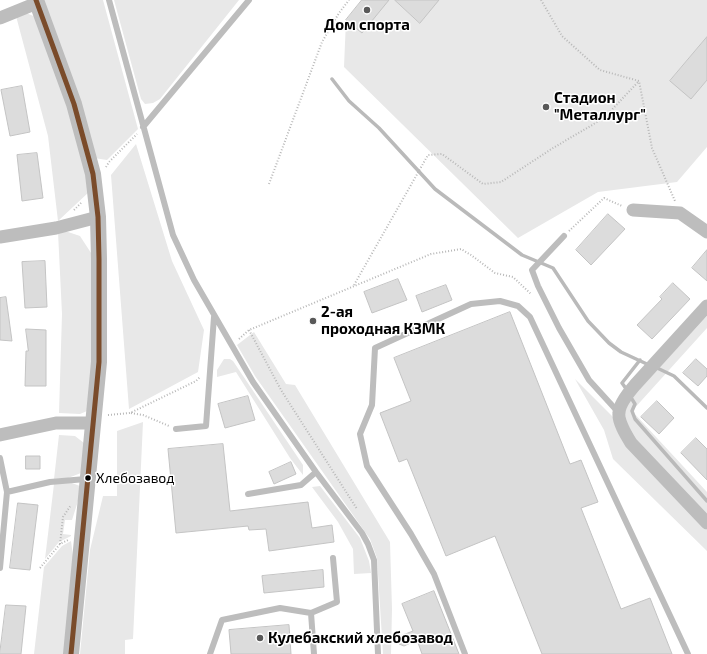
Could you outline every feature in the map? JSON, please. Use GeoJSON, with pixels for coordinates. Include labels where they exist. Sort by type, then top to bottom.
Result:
{"type":"FeatureCollection","features":[{"type":"Feature","properties":{"kind":"street"},"geometry":{"type":"LineString","coordinates":[[0,18],[37,1],[74,104],[93,174],[98,217],[99,362],[71,654]]}},
{"type":"Feature","properties":{"kind":"street"},"geometry":{"type":"LineString","coordinates":[[633,210],[680,213],[707,232]]}},
{"type":"Feature","properties":{"kind":"street"},"geometry":{"type":"LineString","coordinates":[[0,236],[56,228],[98,217]]}},
{"type":"Feature","properties":{"kind":"street"},"geometry":{"type":"LineString","coordinates":[[707,306],[635,385],[625,398],[619,413],[622,428],[631,443],[707,523]]}},
{"type":"Feature","properties":{"kind":"street"},"geometry":{"type":"LineString","coordinates":[[0,435],[56,423],[93,423]]}},
{"type":"Feature","properties":{"kind":"lane"},"geometry":{"type":"LineString","coordinates":[[109,0],[173,235],[194,280],[214,317],[253,382],[316,472],[362,533],[368,544],[374,560],[378,654]]}},
{"type":"Feature","properties":{"kind":"lane"},"geometry":{"type":"LineString","coordinates":[[143,128],[248,0]]}},
{"type":"Feature","properties":{"kind":"lane"},"geometry":{"type":"LineString","coordinates":[[564,236],[532,270],[538,286],[559,328],[589,380],[619,413]]}},
{"type":"Feature","properties":{"kind":"lane"},"geometry":{"type":"LineString","coordinates":[[465,654],[434,574],[411,534],[366,466],[360,434],[372,405],[376,348],[471,304],[500,301],[518,306],[530,317],[688,654]]}},
{"type":"Feature","properties":{"kind":"lane"},"geometry":{"type":"LineString","coordinates":[[176,429],[206,426],[214,317]]}},
{"type":"Feature","properties":{"kind":"lane"},"geometry":{"type":"LineString","coordinates":[[0,458],[7,492],[0,568]]}},
{"type":"Feature","properties":{"kind":"lane"},"geometry":{"type":"LineString","coordinates":[[248,494],[301,485],[316,472]]}},
{"type":"Feature","properties":{"kind":"lane"},"geometry":{"type":"LineString","coordinates":[[7,492],[50,482],[88,479]]}},
{"type":"Feature","properties":{"kind":"lane"},"geometry":{"type":"LineString","coordinates":[[210,654],[222,620],[280,608],[311,614],[337,602],[333,558]]}},
{"type":"Feature","properties":{"kind":"lane"},"geometry":{"type":"LineString","coordinates":[[311,614],[314,654]]}},
{"type":"Feature","properties":{"kind":"path"},"geometry":{"type":"LineString","coordinates":[[269,184],[322,42],[339,13],[349,0]]}},
{"type":"Feature","properties":{"kind":"path"},"geometry":{"type":"LineString","coordinates":[[541,0],[562,36],[600,70],[639,81]]}},
{"type":"Feature","properties":{"kind":"path"},"geometry":{"type":"LineString","coordinates":[[639,81],[652,148],[680,213]]}},
{"type":"Feature","properties":{"kind":"path"},"geometry":{"type":"LineString","coordinates":[[354,286],[428,155],[442,154],[483,184],[501,182],[553,148],[604,118],[639,81]]}},
{"type":"Feature","properties":{"kind":"path"},"geometry":{"type":"LineString","coordinates":[[105,169],[109,162],[143,128]]}},
{"type":"Feature","properties":{"kind":"path"},"geometry":{"type":"LineString","coordinates":[[564,236],[604,198],[633,210]]}},
{"type":"Feature","properties":{"kind":"path"},"geometry":{"type":"LineString","coordinates":[[130,413],[143,415],[176,429]]}},
{"type":"Feature","properties":{"kind":"path"},"geometry":{"type":"LineString","coordinates":[[40,568],[60,544],[63,517],[75,499]]}},
{"type":"Feature","properties":{"kind":"shaded area"},"geometry":{"type":"Polygon","coordinates":[[[42,0],[103,0],[138,129],[107,160],[94,158],[42,0]]]}},
{"type":"Feature","properties":{"kind":"shaded area"},"geometry":{"type":"Polygon","coordinates":[[[114,0],[239,0],[160,99],[153,103],[145,104],[141,99],[114,0]]]}},
{"type":"Feature","properties":{"kind":"shaded area","name":"Стадион \"Металлург\""},"geometry":{"type":"Polygon","coordinates":[[[362,0],[707,0],[707,147],[677,182],[598,192],[518,238],[344,67],[346,20],[362,0]]]}},
{"type":"Feature","properties":{"kind":"shaded area"},"geometry":{"type":"Polygon","coordinates":[[[26,13],[36,17],[67,106],[88,180],[89,192],[58,221],[48,136],[16,16],[26,13]]]}},
{"type":"Feature","properties":{"kind":"shaded area"},"geometry":{"type":"Polygon","coordinates":[[[136,144],[172,261],[204,330],[198,372],[129,409],[111,175],[136,144]]]}},
{"type":"Feature","properties":{"kind":"shaded area"},"geometry":{"type":"Polygon","coordinates":[[[58,232],[68,232],[80,236],[93,256],[92,359],[87,411],[80,414],[59,413],[62,314],[58,232]]]}},
{"type":"Feature","properties":{"kind":"shaded area"},"geometry":{"type":"Polygon","coordinates":[[[707,316],[707,328],[632,411],[707,492],[707,516],[635,440],[627,426],[625,412],[629,400],[707,316]]]}},
{"type":"Feature","properties":{"kind":"shaded area"},"geometry":{"type":"Polygon","coordinates":[[[254,332],[286,384],[295,385],[390,542],[392,609],[391,654],[383,654],[377,558],[370,539],[255,376],[237,345],[254,332]]]}},
{"type":"Feature","properties":{"kind":"shaded area"},"geometry":{"type":"Polygon","coordinates":[[[224,359],[230,359],[233,361],[303,465],[303,475],[290,458],[236,372],[217,377],[217,370],[224,359]]]}},
{"type":"Feature","properties":{"kind":"shaded area"},"geometry":{"type":"Polygon","coordinates":[[[575,379],[614,418],[630,449],[707,530],[707,551],[613,459],[604,430],[575,379]]]}},
{"type":"Feature","properties":{"kind":"shaded area"},"geometry":{"type":"Polygon","coordinates":[[[143,422],[133,639],[125,640],[125,654],[80,654],[90,550],[103,496],[117,496],[117,431],[143,422]]]}},
{"type":"Feature","properties":{"kind":"shaded area"},"geometry":{"type":"Polygon","coordinates":[[[59,435],[75,436],[84,443],[81,473],[68,478],[54,479],[59,435]]]}},
{"type":"Feature","properties":{"kind":"shaded area"},"geometry":{"type":"Polygon","coordinates":[[[69,482],[80,486],[78,501],[72,520],[65,520],[63,534],[71,536],[59,542],[45,559],[54,484],[69,482]]]}},
{"type":"Feature","properties":{"kind":"shaded area"},"geometry":{"type":"Polygon","coordinates":[[[320,486],[360,538],[369,561],[371,573],[354,574],[353,549],[338,522],[312,487],[320,486]]]}},
{"type":"Feature","properties":{"kind":"shaded area"},"geometry":{"type":"Polygon","coordinates":[[[71,541],[73,556],[64,654],[34,654],[44,567],[62,546],[71,541]]]}},
{"type":"Feature","properties":{"kind":"building","name":"Дом спорта"},"geometry":{"type":"Polygon","coordinates":[[[362,0],[389,0],[362,33],[346,20],[362,0]]]}},
{"type":"Feature","properties":{"kind":"building","name":"Дом спорта"},"geometry":{"type":"Polygon","coordinates":[[[395,0],[439,0],[420,23],[395,0]]]}},
{"type":"Feature","properties":{"kind":"building"},"geometry":{"type":"Polygon","coordinates":[[[707,37],[707,80],[691,99],[670,81],[707,37]]]}},
{"type":"Feature","properties":{"kind":"building"},"geometry":{"type":"Polygon","coordinates":[[[22,86],[30,132],[10,136],[1,90],[22,86]]]}},
{"type":"Feature","properties":{"kind":"building"},"geometry":{"type":"Polygon","coordinates":[[[37,153],[43,198],[22,201],[17,155],[37,153]]]}},
{"type":"Feature","properties":{"kind":"building"},"geometry":{"type":"Polygon","coordinates":[[[608,214],[625,229],[591,265],[576,250],[608,214]]]}},
{"type":"Feature","properties":{"kind":"building"},"geometry":{"type":"Polygon","coordinates":[[[707,250],[707,281],[692,268],[707,250]]]}},
{"type":"Feature","properties":{"kind":"building"},"geometry":{"type":"Polygon","coordinates":[[[45,261],[47,307],[25,308],[22,262],[45,261]]]}},
{"type":"Feature","properties":{"kind":"building"},"geometry":{"type":"Polygon","coordinates":[[[398,279],[407,300],[372,313],[364,292],[398,279]]]}},
{"type":"Feature","properties":{"kind":"building"},"geometry":{"type":"Polygon","coordinates":[[[673,283],[690,299],[652,339],[637,325],[662,299],[660,297],[673,283]]]}},
{"type":"Feature","properties":{"kind":"building"},"geometry":{"type":"Polygon","coordinates":[[[446,285],[452,300],[422,312],[416,296],[446,285]]]}},
{"type":"Feature","properties":{"kind":"building"},"geometry":{"type":"Polygon","coordinates":[[[6,297],[12,341],[0,340],[0,298],[6,297]]]}},
{"type":"Feature","properties":{"kind":"building"},"geometry":{"type":"Polygon","coordinates":[[[510,312],[570,464],[581,460],[598,502],[581,508],[621,609],[650,598],[672,654],[542,654],[495,536],[446,556],[407,459],[399,462],[380,413],[411,401],[394,358],[510,312]]]}},
{"type":"Feature","properties":{"kind":"building"},"geometry":{"type":"Polygon","coordinates":[[[26,329],[46,330],[46,386],[25,386],[26,351],[28,351],[26,329]]]}},
{"type":"Feature","properties":{"kind":"building"},"geometry":{"type":"Polygon","coordinates":[[[696,359],[707,369],[707,376],[698,386],[683,373],[696,359]]]}},
{"type":"Feature","properties":{"kind":"building"},"geometry":{"type":"Polygon","coordinates":[[[248,396],[255,420],[225,428],[218,404],[248,396]]]}},
{"type":"Feature","properties":{"kind":"building"},"geometry":{"type":"Polygon","coordinates":[[[657,401],[674,418],[659,434],[641,417],[657,401]]]}},
{"type":"Feature","properties":{"kind":"building"},"geometry":{"type":"Polygon","coordinates":[[[696,438],[707,449],[707,480],[681,453],[696,438]]]}},
{"type":"Feature","properties":{"kind":"building"},"geometry":{"type":"Polygon","coordinates":[[[223,444],[230,511],[308,502],[312,528],[332,525],[334,542],[269,551],[266,529],[249,530],[248,526],[176,533],[168,449],[223,444]]]}},
{"type":"Feature","properties":{"kind":"building"},"geometry":{"type":"Polygon","coordinates":[[[26,456],[40,456],[40,469],[26,469],[26,456]]]}},
{"type":"Feature","properties":{"kind":"building"},"geometry":{"type":"Polygon","coordinates":[[[291,462],[296,474],[274,484],[269,472],[291,462]]]}},
{"type":"Feature","properties":{"kind":"building"},"geometry":{"type":"Polygon","coordinates":[[[18,503],[38,505],[30,570],[10,568],[18,503]]]}},
{"type":"Feature","properties":{"kind":"building"},"geometry":{"type":"Polygon","coordinates":[[[323,570],[324,587],[264,593],[262,576],[323,570]]]}},
{"type":"Feature","properties":{"kind":"building"},"geometry":{"type":"Polygon","coordinates":[[[434,591],[459,654],[422,654],[417,640],[404,646],[399,644],[400,636],[413,631],[402,604],[434,591]]]}},
{"type":"Feature","properties":{"kind":"building"},"geometry":{"type":"Polygon","coordinates":[[[6,605],[26,606],[21,654],[0,654],[6,605]]]}},
{"type":"Feature","properties":{"kind":"building","name":"Кулебакский хлебозавод"},"geometry":{"type":"Polygon","coordinates":[[[289,625],[291,654],[231,654],[229,630],[289,625]]]}},
{"type":"Feature","properties":{"kind":"waterway"},"geometry":{"type":"LineString","coordinates":[[332,79],[349,101],[379,128],[435,189],[522,255],[553,268],[588,321],[609,343],[621,352],[649,365]]}},
{"type":"Feature","properties":{"kind":"waterway"},"geometry":{"type":"LineString","coordinates":[[627,390],[622,383],[640,360]]}},
{"type":"Feature","properties":{"kind":"waterway"},"geometry":{"type":"LineString","coordinates":[[655,367],[674,376],[707,408]]}},
{"type":"Feature","properties":{"kind":"waterway"},"geometry":{"type":"LineString","coordinates":[[630,396],[635,404],[632,411],[635,419],[707,501]]}},
{"type":"Feature","properties":{"kind":"transit line"},"geometry":{"type":"LineString","coordinates":[[36,0],[74,104],[93,174],[98,217],[99,362],[71,654]]}},
{"type":"Feature","properties":{"kind":"place","name":"Дом спорта"},"geometry":{"type":"Point","coordinates":[367,10]}},
{"type":"Feature","properties":{"kind":"place","name":"Стадион \"Металлург\""},"geometry":{"type":"Point","coordinates":[546,107]}},
{"type":"Feature","properties":{"kind":"place","name":"2-ая проходная КЗМК"},"geometry":{"type":"Point","coordinates":[313,321]}},
{"type":"Feature","properties":{"kind":"place","name":"Хлебозавод"},"geometry":{"type":"Point","coordinates":[88,478]}},
{"type":"Feature","properties":{"kind":"place","name":"Кулебакский хлебозавод"},"geometry":{"type":"Point","coordinates":[260,638]}}]}
